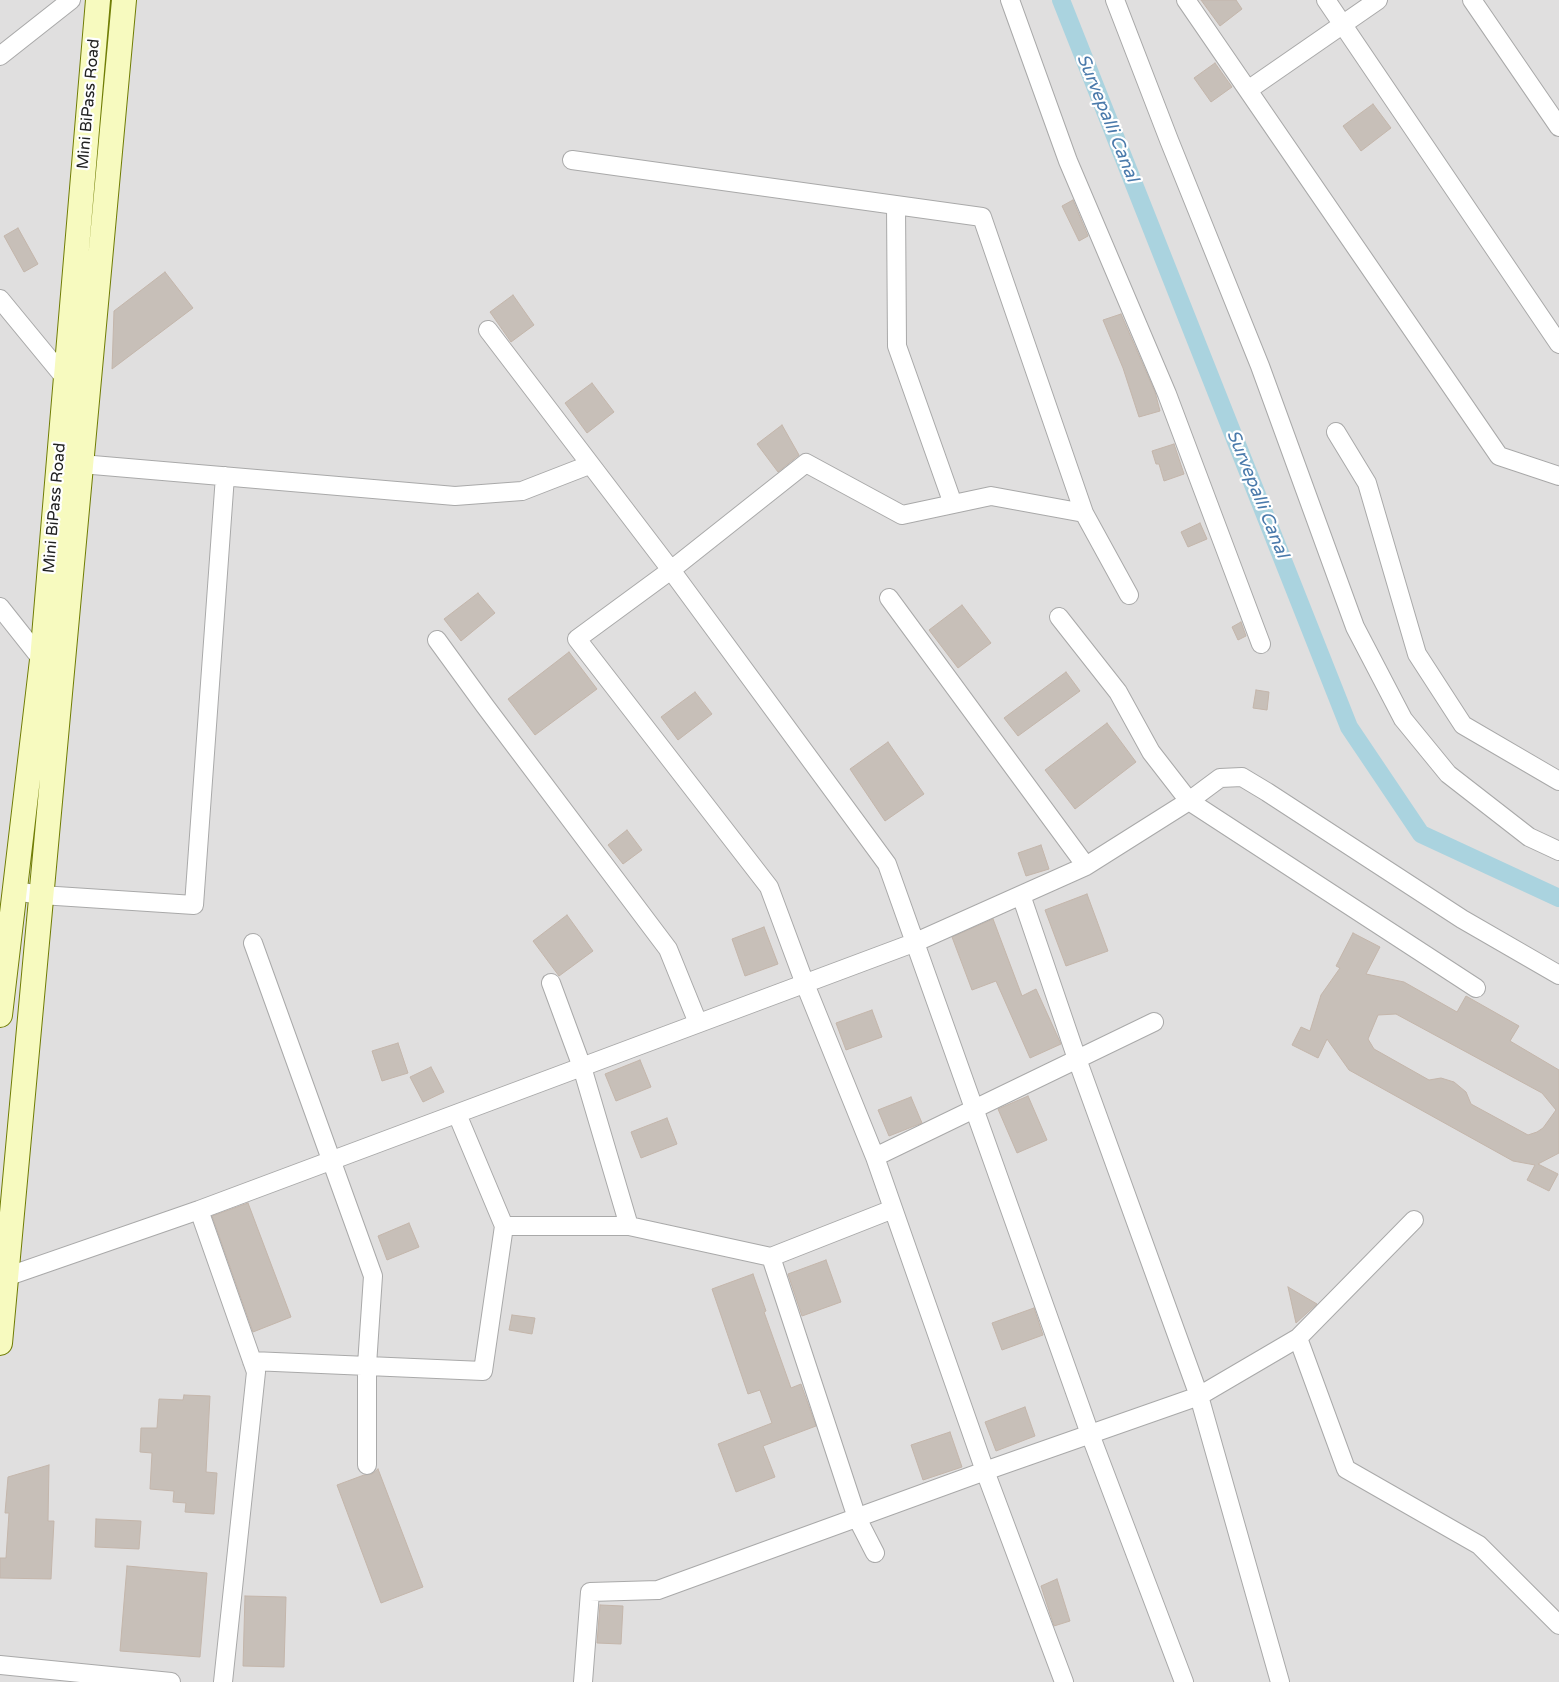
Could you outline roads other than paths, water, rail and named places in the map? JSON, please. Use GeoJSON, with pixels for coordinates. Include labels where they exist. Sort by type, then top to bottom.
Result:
{"type":"FeatureCollection","features":[{"type":"Feature","properties":{"kind":"main road","name":"Mini BiPass Road"},"geometry":{"type":"LineString","coordinates":[[0,1015],[5,890],[42,660],[98,0]]}},
{"type":"Feature","properties":{"kind":"main road"},"geometry":{"type":"LineString","coordinates":[[0,1343],[3,1278],[41,895],[124,0]]}},
{"type":"Feature","properties":{"kind":"street"},"geometry":{"type":"LineString","coordinates":[[0,56],[71,0]]}},
{"type":"Feature","properties":{"kind":"street"},"geometry":{"type":"LineString","coordinates":[[1010,0],[1068,161],[1167,394],[1261,644]]}},
{"type":"Feature","properties":{"kind":"street"},"geometry":{"type":"LineString","coordinates":[[1115,0],[1260,366],[1355,627],[1403,718],[1448,774],[1529,837],[1559,851]]}},
{"type":"Feature","properties":{"kind":"street"},"geometry":{"type":"LineString","coordinates":[[1186,0],[1499,456],[1559,476]]}},
{"type":"Feature","properties":{"kind":"street"},"geometry":{"type":"LineString","coordinates":[[1326,0],[1559,344]]}},
{"type":"Feature","properties":{"kind":"street"},"geometry":{"type":"LineString","coordinates":[[1248,90],[1378,0]]}},
{"type":"Feature","properties":{"kind":"street"},"geometry":{"type":"LineString","coordinates":[[1472,0],[1559,127]]}},
{"type":"Feature","properties":{"kind":"street"},"geometry":{"type":"LineString","coordinates":[[572,160],[982,217],[1084,513],[1129,595]]}},
{"type":"Feature","properties":{"kind":"street"},"geometry":{"type":"LineString","coordinates":[[896,205],[897,346],[953,504]]}},
{"type":"Feature","properties":{"kind":"street"},"geometry":{"type":"LineString","coordinates":[[0,300],[65,378]]}},
{"type":"Feature","properties":{"kind":"street"},"geometry":{"type":"LineString","coordinates":[[488,330],[589,465],[671,570],[887,864],[1090,1434],[1184,1682]]}},
{"type":"Feature","properties":{"kind":"street"},"geometry":{"type":"LineString","coordinates":[[1336,432],[1367,483],[1417,654],[1463,725],[1559,782]]}},
{"type":"Feature","properties":{"kind":"street"},"geometry":{"type":"LineString","coordinates":[[1064,1682],[985,1471],[875,1157],[805,984],[769,887],[577,639],[671,570],[806,463],[902,515],[991,496],[1084,513]]}},
{"type":"Feature","properties":{"kind":"street"},"geometry":{"type":"LineString","coordinates":[[81,464],[455,496],[522,491],[589,465]]}},
{"type":"Feature","properties":{"kind":"street"},"geometry":{"type":"LineString","coordinates":[[5,890],[41,895],[194,904],[225,476]]}},
{"type":"Feature","properties":{"kind":"street"},"geometry":{"type":"LineString","coordinates":[[888,598],[1086,866]]}},
{"type":"Feature","properties":{"kind":"street"},"geometry":{"type":"LineString","coordinates":[[0,607],[42,660]]}},
{"type":"Feature","properties":{"kind":"street"},"geometry":{"type":"LineString","coordinates":[[1059,618],[1118,692],[1151,752],[1189,801],[1476,988]]}},
{"type":"Feature","properties":{"kind":"street"},"geometry":{"type":"LineString","coordinates":[[437,640],[668,949],[698,1024]]}},
{"type":"Feature","properties":{"kind":"street"},"geometry":{"type":"LineString","coordinates":[[3,1278],[198,1210],[916,942],[1086,866],[1189,801],[1220,778],[1242,777],[1268,792],[1462,919],[1559,975]]}},
{"type":"Feature","properties":{"kind":"street"},"geometry":{"type":"LineString","coordinates":[[1021,895],[1077,1059],[1199,1396],[1280,1682]]}},
{"type":"Feature","properties":{"kind":"street"},"geometry":{"type":"LineString","coordinates":[[253,943],[374,1276],[367,1366],[367,1465]]}},
{"type":"Feature","properties":{"kind":"street"},"geometry":{"type":"LineString","coordinates":[[551,983],[582,1067],[629,1226]]}},
{"type":"Feature","properties":{"kind":"street"},"geometry":{"type":"LineString","coordinates":[[875,1157],[1154,1022]]}},
{"type":"Feature","properties":{"kind":"street"},"geometry":{"type":"LineString","coordinates":[[252,1360],[483,1371],[504,1226],[457,1114]]}},
{"type":"Feature","properties":{"kind":"street"},"geometry":{"type":"LineString","coordinates":[[504,1226],[629,1226],[772,1258],[893,1209]]}},
{"type":"Feature","properties":{"kind":"street"},"geometry":{"type":"LineString","coordinates":[[198,1210],[256,1372],[223,1682]]}},
{"type":"Feature","properties":{"kind":"street"},"geometry":{"type":"LineString","coordinates":[[583,1682],[590,1592],[658,1590],[985,1471],[1199,1396],[1298,1338],[1414,1220]]}},
{"type":"Feature","properties":{"kind":"street"},"geometry":{"type":"LineString","coordinates":[[772,1258],[857,1518],[875,1553]]}},
{"type":"Feature","properties":{"kind":"street"},"geometry":{"type":"LineString","coordinates":[[1298,1338],[1346,1469],[1479,1546],[1559,1625]]}},
{"type":"Feature","properties":{"kind":"street"},"geometry":{"type":"LineString","coordinates":[[0,1665],[172,1682]]}},
{"type":"Feature","properties":{"kind":"waterway","name":"Survepalli Canal"},"geometry":{"type":"LineString","coordinates":[[1061,0],[1349,727],[1421,834],[1559,898]]}}]}
